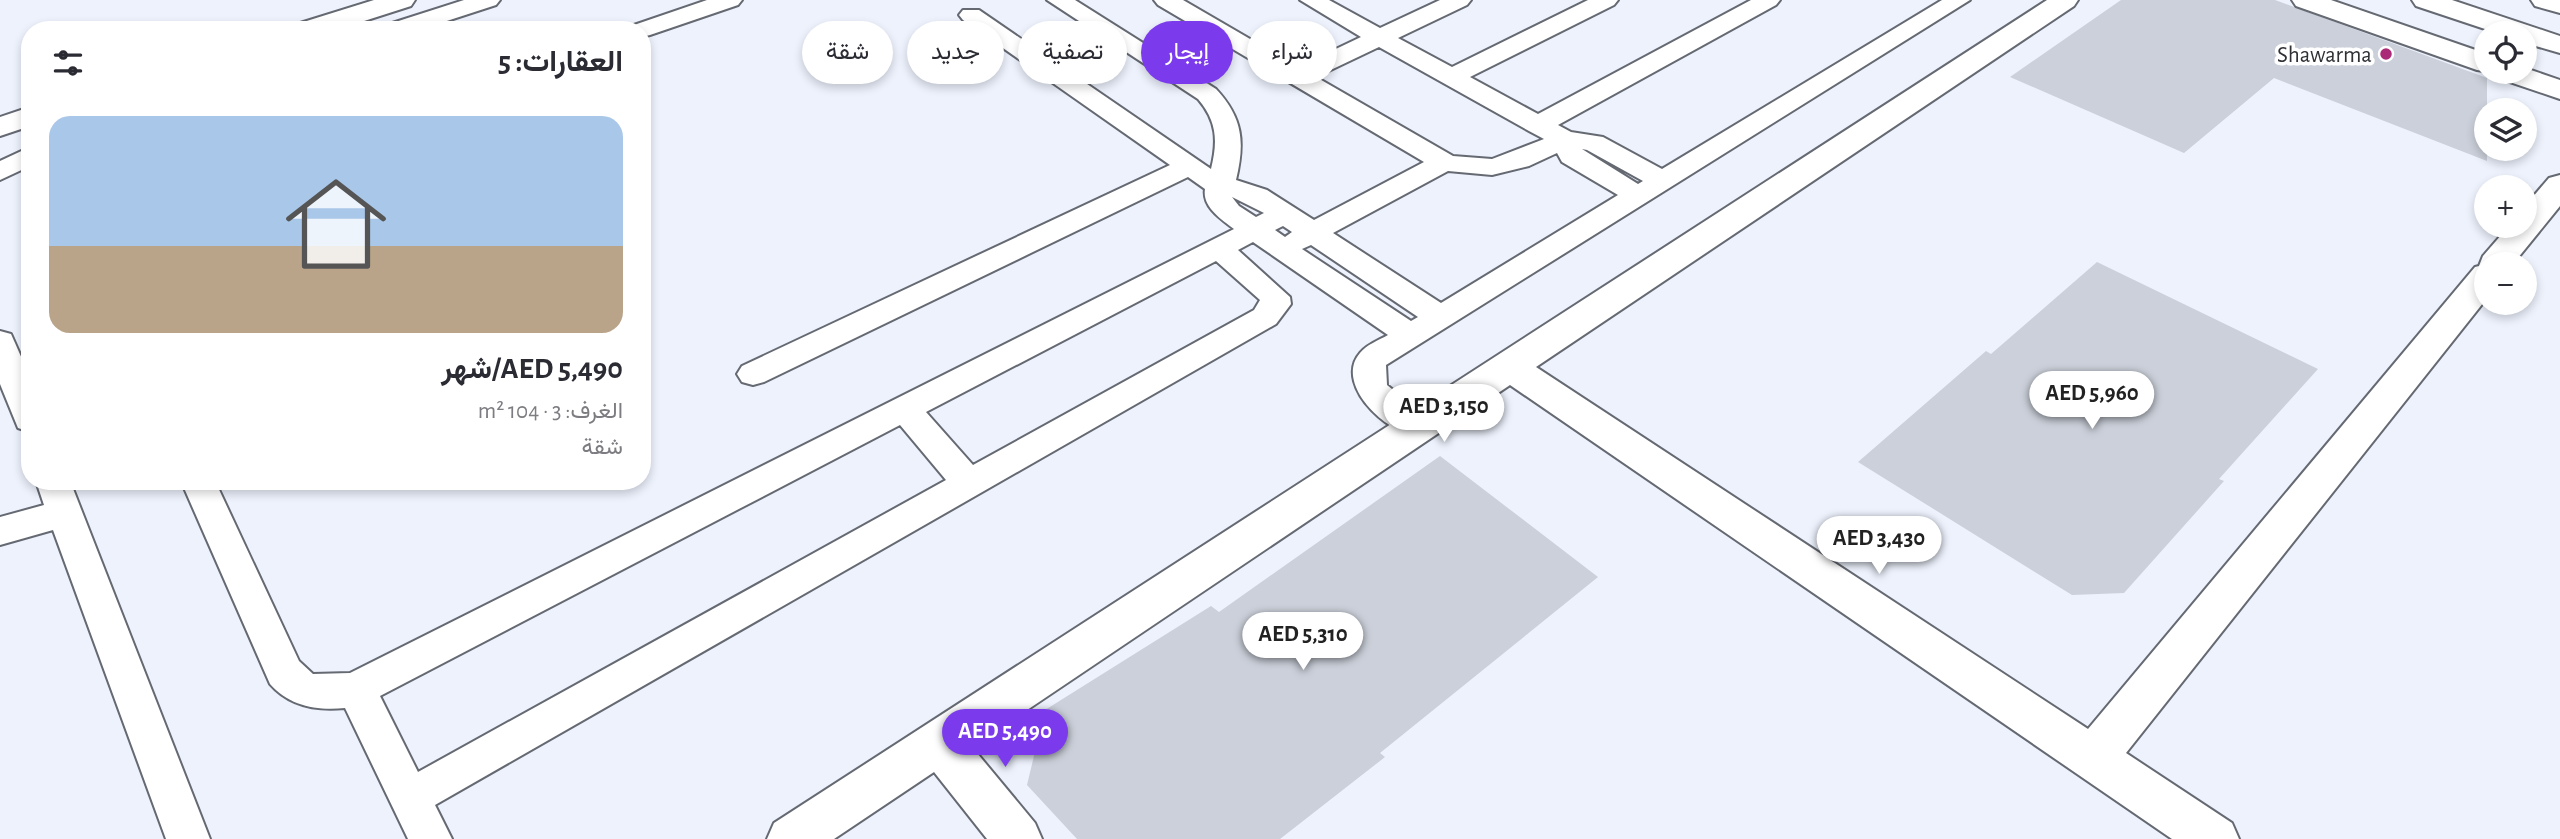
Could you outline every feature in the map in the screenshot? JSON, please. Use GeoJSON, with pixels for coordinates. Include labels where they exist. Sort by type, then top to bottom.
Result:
{"type":"FeatureCollection","features":[{"type":"Feature","properties":{"kind":"street"},"geometry":{"type":"LineString","coordinates":[[335,21],[402,0]]}},
{"type":"Feature","properties":{"kind":"street"},"geometry":{"type":"LineString","coordinates":[[792,839],[2065,0]]}},
{"type":"Feature","properties":{"kind":"street"},"geometry":{"type":"LineString","coordinates":[[2305,0],[2474,59]]}},
{"type":"Feature","properties":{"kind":"street"},"geometry":{"type":"LineString","coordinates":[[2425,0],[2560,44]]}},
{"type":"Feature","properties":{"kind":"street"},"geometry":{"type":"LineString","coordinates":[[2544,0],[2560,5]]}},
{"type":"Feature","properties":{"kind":"street"},"geometry":{"type":"LineString","coordinates":[[2537,83],[2558,91]]}},
{"type":"Feature","properties":{"kind":"street"},"geometry":{"type":"LineString","coordinates":[[0,106],[21,106]]}},
{"type":"Feature","properties":{"kind":"street"},"geometry":{"type":"LineString","coordinates":[[0,127],[21,119]]}},
{"type":"Feature","properties":{"kind":"street"},"geometry":{"type":"LineString","coordinates":[[2505,252],[2560,185]]}},
{"type":"Feature","properties":{"kind":"street"},"geometry":{"type":"LineString","coordinates":[[2093,758],[2474,291]]}},
{"type":"Feature","properties":{"kind":"street"},"geometry":{"type":"LineString","coordinates":[[1508,367],[2214,839]]}},
{"type":"Feature","properties":{"kind":"street"},"geometry":{"type":"LineString","coordinates":[[939,742],[1017,839]]}},
{"type":"Feature","properties":{"kind":"lane"},"geometry":{"type":"LineString","coordinates":[[422,21],[488,0]]}},
{"type":"Feature","properties":{"kind":"lane"},"geometry":{"type":"LineString","coordinates":[[651,27],[730,0]]}},
{"type":"Feature","properties":{"kind":"lane"},"geometry":{"type":"LineString","coordinates":[[1059,0],[1207,94],[1217,104],[1229,127],[1231,140],[1220,187],[1219,200],[1223,206],[1284,225],[1439,316]]}},
{"type":"Feature","properties":{"kind":"lane"},"geometry":{"type":"LineString","coordinates":[[1166,0],[1247,48]]}},
{"type":"Feature","properties":{"kind":"lane"},"geometry":{"type":"LineString","coordinates":[[1312,0],[1563,139],[1594,143],[1663,181]]}},
{"type":"Feature","properties":{"kind":"lane"},"geometry":{"type":"LineString","coordinates":[[1337,57],[1459,0]]}},
{"type":"Feature","properties":{"kind":"lane"},"geometry":{"type":"LineString","coordinates":[[1451,77],[1606,0]]}},
{"type":"Feature","properties":{"kind":"lane"},"geometry":{"type":"LineString","coordinates":[[1538,125],[1768,0]]}},
{"type":"Feature","properties":{"kind":"lane"},"geometry":{"type":"LineString","coordinates":[[1417,427],[1367,384],[1366,371],[1372,359],[1958,0]]}},
{"type":"Feature","properties":{"kind":"lane"},"geometry":{"type":"LineString","coordinates":[[971,15],[1220,187]]}},
{"type":"Feature","properties":{"kind":"lane"},"geometry":{"type":"LineString","coordinates":[[1308,84],[1444,162],[1474,169],[1504,167],[1563,139]]}},
{"type":"Feature","properties":{"kind":"lane"},"geometry":{"type":"LineString","coordinates":[[1563,139],[1572,156],[1639,196]]}},
{"type":"Feature","properties":{"kind":"lane"},"geometry":{"type":"LineString","coordinates":[[0,172],[21,160]]}},
{"type":"Feature","properties":{"kind":"lane"},"geometry":{"type":"LineString","coordinates":[[202,490],[284,672],[293,684],[309,691],[331,694],[356,689],[1218,248],[1444,162]]}},
{"type":"Feature","properties":{"kind":"lane"},"geometry":{"type":"LineString","coordinates":[[753,374],[1189,166]]}},
{"type":"Feature","properties":{"kind":"lane"},"geometry":{"type":"LineString","coordinates":[[1284,225],[1283,248],[1409,335]]}},
{"type":"Feature","properties":{"kind":"lane"},"geometry":{"type":"LineString","coordinates":[[410,798],[1272,311],[1276,304],[1271,290],[1218,248]]}},
{"type":"Feature","properties":{"kind":"lane"},"geometry":{"type":"LineString","coordinates":[[0,341],[21,396]]}},
{"type":"Feature","properties":{"kind":"lane"},"geometry":{"type":"LineString","coordinates":[[904,408],[970,484]]}},
{"type":"Feature","properties":{"kind":"lane"},"geometry":{"type":"LineString","coordinates":[[0,531],[59,497],[188,839]]}},
{"type":"Feature","properties":{"kind":"lane"},"geometry":{"type":"LineString","coordinates":[[356,689],[430,839]]}},
{"type":"Feature","properties":{"kind":"building"},"geometry":{"type":"Polygon","coordinates":[[[2121,0],[2275,0],[2474,73],[2474,84],[2487,84],[2487,98],[2474,98],[2474,156],[2274,78],[2184,153],[2010,77],[2121,0]]]}},
{"type":"Feature","properties":{"kind":"building"},"geometry":{"type":"Polygon","coordinates":[[[2097,262],[2318,369],[2219,479],[2224,481],[2124,593],[2072,595],[1858,462],[1986,351],[1991,354],[2097,262]]]}},
{"type":"Feature","properties":{"kind":"building"},"geometry":{"type":"Polygon","coordinates":[[[1440,456],[1598,577],[1380,753],[1385,757],[1280,839],[1077,839],[1027,785],[1045,710],[1211,606],[1219,612],[1440,456]]]}},
{"type":"Feature","properties":{"kind":"place","name":"Shawarma"},"geometry":{"type":"Point","coordinates":[2386,54]}}]}
